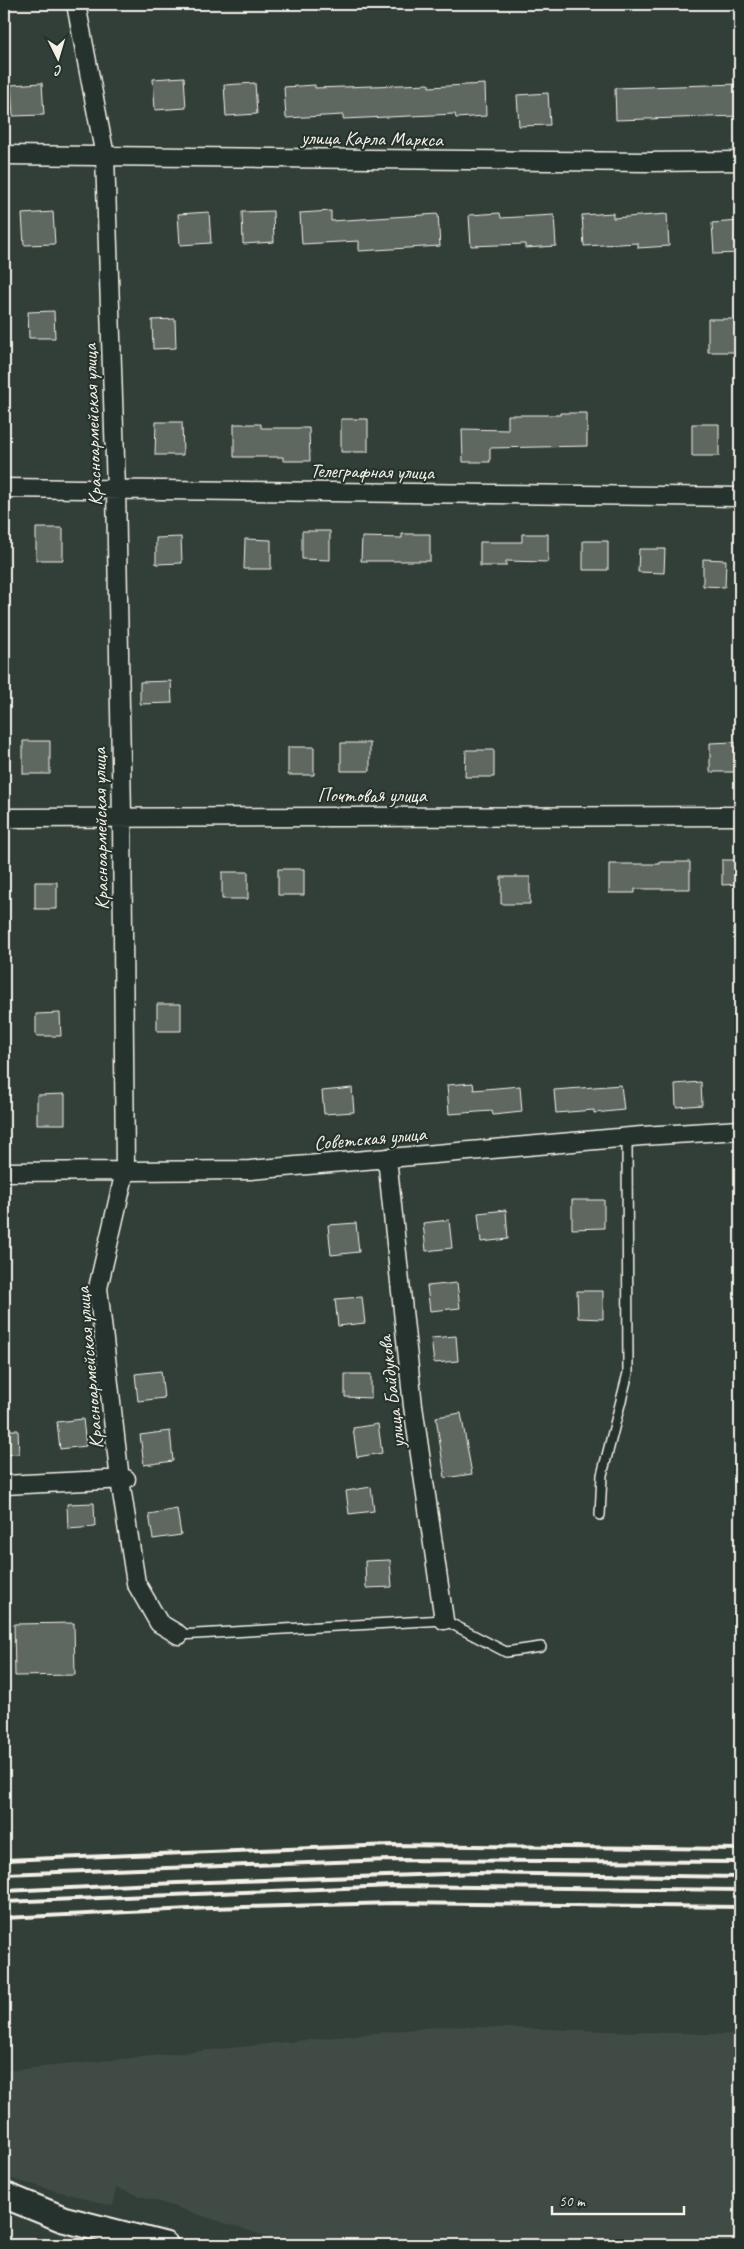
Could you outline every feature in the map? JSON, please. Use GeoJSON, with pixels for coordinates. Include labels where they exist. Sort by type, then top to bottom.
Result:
{"type":"FeatureCollection","features":[{"type":"Feature","properties":{"kind":"street","name":"Красноармейская улица"},"geometry":{"type":"LineString","coordinates":[[76,4],[105,156],[116,489],[122,817],[125,1171],[98,1288],[136,1583],[159,1623],[179,1635]]}},
{"type":"Feature","properties":{"kind":"street","name":"улица Карла Маркса"},"geometry":{"type":"LineString","coordinates":[[4,155],[648,162],[740,161]]}},
{"type":"Feature","properties":{"kind":"street","name":"Телеграфная улица"},"geometry":{"type":"LineString","coordinates":[[4,488],[740,497]]}},
{"type":"Feature","properties":{"kind":"street","name":"Почтовая улица"},"geometry":{"type":"LineString","coordinates":[[4,818],[740,816]]}},
{"type":"Feature","properties":{"kind":"street","name":"Советская улица"},"geometry":{"type":"LineString","coordinates":[[4,1172],[250,1170],[627,1137],[740,1130]]}},
{"type":"Feature","properties":{"kind":"street","name":"улица Байдукова"},"geometry":{"type":"LineString","coordinates":[[387,1158],[413,1406],[444,1620]]}},
{"type":"Feature","properties":{"kind":"street"},"geometry":{"type":"LineString","coordinates":[[4,1485],[123,1480]]}},
{"type":"Feature","properties":{"kind":"street"},"geometry":{"type":"LineString","coordinates":[[4,2195],[63,2219],[165,2245]]}},
{"type":"Feature","properties":{"kind":"lane"},"geometry":{"type":"LineString","coordinates":[[600,1515],[602,1475],[628,1373],[627,1137]]}},
{"type":"Feature","properties":{"kind":"lane"},"geometry":{"type":"LineString","coordinates":[[179,1635],[444,1620],[506,1652],[541,1647]]}},
{"type":"Feature","properties":{"kind":"shaded area"},"geometry":{"type":"Polygon","coordinates":[[[445,2026],[740,2035],[740,2245],[293,2245],[116,2188],[113,2206],[4,2177],[4,2071],[445,2026]]]}},
{"type":"Feature","properties":{"kind":"building"},"geometry":{"type":"Polygon","coordinates":[[[184,77],[186,108],[155,110],[153,79],[184,77]]]}},
{"type":"Feature","properties":{"kind":"building"},"geometry":{"type":"Polygon","coordinates":[[[42,83],[44,115],[13,116],[11,85],[42,83]]]}},
{"type":"Feature","properties":{"kind":"building"},"geometry":{"type":"Polygon","coordinates":[[[255,83],[257,114],[226,116],[224,85],[255,83]]]}},
{"type":"Feature","properties":{"kind":"building"},"geometry":{"type":"Polygon","coordinates":[[[429,84],[429,87],[485,84],[486,116],[456,118],[455,114],[343,119],[343,115],[286,118],[284,87],[315,85],[315,88],[429,84]]]}},
{"type":"Feature","properties":{"kind":"building"},"geometry":{"type":"Polygon","coordinates":[[[740,84],[740,116],[616,120],[615,88],[740,84]]]}},
{"type":"Feature","properties":{"kind":"building"},"geometry":{"type":"Polygon","coordinates":[[[548,93],[550,125],[519,126],[517,95],[548,93]]]}},
{"type":"Feature","properties":{"kind":"building"},"geometry":{"type":"Polygon","coordinates":[[[273,211],[274,242],[243,244],[242,212],[273,211]]]}},
{"type":"Feature","properties":{"kind":"building"},"geometry":{"type":"Polygon","coordinates":[[[331,211],[331,221],[438,214],[440,246],[359,251],[359,241],[302,244],[300,213],[331,211]]]}},
{"type":"Feature","properties":{"kind":"building"},"geometry":{"type":"Polygon","coordinates":[[[53,212],[55,244],[24,245],[22,214],[53,212]]]}},
{"type":"Feature","properties":{"kind":"building"},"geometry":{"type":"Polygon","coordinates":[[[209,212],[211,243],[180,245],[178,214],[209,212]]]}},
{"type":"Feature","properties":{"kind":"building"},"geometry":{"type":"Polygon","coordinates":[[[500,213],[501,218],[554,215],[556,246],[525,248],[525,244],[471,246],[469,215],[500,213]]]}},
{"type":"Feature","properties":{"kind":"building"},"geometry":{"type":"Polygon","coordinates":[[[613,213],[613,218],[667,214],[669,246],[638,248],[638,243],[584,246],[582,215],[613,213]]]}},
{"type":"Feature","properties":{"kind":"building"},"geometry":{"type":"Polygon","coordinates":[[[740,221],[740,253],[714,254],[712,223],[740,221]]]}},
{"type":"Feature","properties":{"kind":"building"},"geometry":{"type":"Polygon","coordinates":[[[54,311],[55,338],[29,338],[28,312],[54,311]]]}},
{"type":"Feature","properties":{"kind":"building"},"geometry":{"type":"Polygon","coordinates":[[[175,319],[176,348],[153,349],[152,320],[175,319]]]}},
{"type":"Feature","properties":{"kind":"building"},"geometry":{"type":"Polygon","coordinates":[[[708,319],[735,319],[735,352],[708,352],[708,319]]]}},
{"type":"Feature","properties":{"kind":"building"},"geometry":{"type":"Polygon","coordinates":[[[560,413],[587,413],[587,446],[490,448],[490,462],[463,462],[462,429],[508,430],[508,415],[560,415],[560,413]]]}},
{"type":"Feature","properties":{"kind":"building"},"geometry":{"type":"Polygon","coordinates":[[[341,419],[368,419],[368,452],[341,452],[341,419]]]}},
{"type":"Feature","properties":{"kind":"building"},"geometry":{"type":"Polygon","coordinates":[[[156,422],[182,422],[183,455],[155,455],[156,422]]]}},
{"type":"Feature","properties":{"kind":"building"},"geometry":{"type":"Polygon","coordinates":[[[234,424],[261,424],[261,428],[309,428],[310,461],[283,461],[283,457],[234,457],[234,424]]]}},
{"type":"Feature","properties":{"kind":"building"},"geometry":{"type":"Polygon","coordinates":[[[692,424],[719,424],[719,456],[692,456],[692,424]]]}},
{"type":"Feature","properties":{"kind":"building"},"geometry":{"type":"Polygon","coordinates":[[[36,528],[63,528],[63,560],[36,560],[36,528]]]}},
{"type":"Feature","properties":{"kind":"building"},"geometry":{"type":"Polygon","coordinates":[[[302,531],[330,531],[330,560],[302,559],[302,531]]]}},
{"type":"Feature","properties":{"kind":"building"},"geometry":{"type":"Polygon","coordinates":[[[402,534],[430,534],[430,561],[361,561],[362,537],[402,538],[402,534]]]}},
{"type":"Feature","properties":{"kind":"building"},"geometry":{"type":"Polygon","coordinates":[[[522,534],[548,534],[548,562],[506,561],[506,566],[480,566],[480,542],[522,542],[522,534]]]}},
{"type":"Feature","properties":{"kind":"building"},"geometry":{"type":"Polygon","coordinates":[[[181,537],[182,563],[156,564],[156,538],[181,537]]]}},
{"type":"Feature","properties":{"kind":"building"},"geometry":{"type":"Polygon","coordinates":[[[245,539],[271,540],[271,569],[244,569],[245,539]]]}},
{"type":"Feature","properties":{"kind":"building"},"geometry":{"type":"Polygon","coordinates":[[[583,541],[608,541],[608,570],[583,570],[583,541]]]}},
{"type":"Feature","properties":{"kind":"building"},"geometry":{"type":"Polygon","coordinates":[[[639,549],[665,549],[664,573],[638,572],[639,549]]]}},
{"type":"Feature","properties":{"kind":"building"},"geometry":{"type":"Polygon","coordinates":[[[703,559],[726,560],[725,587],[703,586],[703,559]]]}},
{"type":"Feature","properties":{"kind":"building"},"geometry":{"type":"Polygon","coordinates":[[[171,681],[172,703],[140,704],[140,682],[171,681]]]}},
{"type":"Feature","properties":{"kind":"building"},"geometry":{"type":"Polygon","coordinates":[[[23,741],[50,741],[50,774],[23,774],[23,741]]]}},
{"type":"Feature","properties":{"kind":"building"},"geometry":{"type":"Polygon","coordinates":[[[735,742],[735,772],[710,772],[710,743],[735,742]]]}},
{"type":"Feature","properties":{"kind":"building"},"geometry":{"type":"Polygon","coordinates":[[[341,743],[370,743],[370,771],[341,771],[341,743]]]}},
{"type":"Feature","properties":{"kind":"building"},"geometry":{"type":"Polygon","coordinates":[[[288,747],[314,747],[314,775],[288,775],[288,747]]]}},
{"type":"Feature","properties":{"kind":"building"},"geometry":{"type":"Polygon","coordinates":[[[466,750],[494,750],[494,777],[465,777],[466,750]]]}},
{"type":"Feature","properties":{"kind":"building"},"geometry":{"type":"Polygon","coordinates":[[[722,860],[740,860],[740,884],[722,885],[722,860]]]}},
{"type":"Feature","properties":{"kind":"building"},"geometry":{"type":"Polygon","coordinates":[[[660,862],[690,862],[690,889],[635,889],[635,893],[609,893],[609,864],[660,864],[660,862]]]}},
{"type":"Feature","properties":{"kind":"building"},"geometry":{"type":"Polygon","coordinates":[[[278,869],[304,869],[304,895],[278,895],[278,869]]]}},
{"type":"Feature","properties":{"kind":"building"},"geometry":{"type":"Polygon","coordinates":[[[222,872],[248,872],[248,899],[222,899],[222,872]]]}},
{"type":"Feature","properties":{"kind":"building"},"geometry":{"type":"Polygon","coordinates":[[[501,877],[530,877],[530,904],[501,904],[501,877]]]}},
{"type":"Feature","properties":{"kind":"building"},"geometry":{"type":"Polygon","coordinates":[[[35,882],[57,882],[57,909],[35,909],[35,882]]]}},
{"type":"Feature","properties":{"kind":"building"},"geometry":{"type":"Polygon","coordinates":[[[157,1004],[181,1004],[181,1031],[157,1031],[157,1004]]]}},
{"type":"Feature","properties":{"kind":"building"},"geometry":{"type":"Polygon","coordinates":[[[60,1013],[61,1036],[36,1036],[36,1014],[60,1013]]]}},
{"type":"Feature","properties":{"kind":"building"},"geometry":{"type":"Polygon","coordinates":[[[701,1082],[702,1105],[676,1107],[675,1084],[701,1082]]]}},
{"type":"Feature","properties":{"kind":"building"},"geometry":{"type":"Polygon","coordinates":[[[473,1083],[474,1090],[520,1086],[522,1112],[493,1115],[492,1111],[449,1114],[447,1085],[473,1083]]]}},
{"type":"Feature","properties":{"kind":"building"},"geometry":{"type":"Polygon","coordinates":[[[621,1085],[624,1110],[594,1113],[594,1110],[556,1113],[554,1090],[621,1085]]]}},
{"type":"Feature","properties":{"kind":"building"},"geometry":{"type":"Polygon","coordinates":[[[352,1088],[354,1112],[324,1114],[322,1091],[352,1088]]]}},
{"type":"Feature","properties":{"kind":"building"},"geometry":{"type":"Polygon","coordinates":[[[65,1094],[65,1124],[37,1124],[37,1095],[65,1094]]]}},
{"type":"Feature","properties":{"kind":"building"},"geometry":{"type":"Polygon","coordinates":[[[572,1200],[604,1200],[604,1228],[572,1229],[572,1200]]]}},
{"type":"Feature","properties":{"kind":"building"},"geometry":{"type":"Polygon","coordinates":[[[506,1210],[508,1239],[481,1242],[478,1213],[506,1210]]]}},
{"type":"Feature","properties":{"kind":"building"},"geometry":{"type":"Polygon","coordinates":[[[449,1220],[452,1248],[426,1251],[423,1223],[449,1220]]]}},
{"type":"Feature","properties":{"kind":"building"},"geometry":{"type":"Polygon","coordinates":[[[356,1223],[359,1252],[331,1255],[328,1225],[356,1223]]]}},
{"type":"Feature","properties":{"kind":"building"},"geometry":{"type":"Polygon","coordinates":[[[457,1283],[460,1308],[430,1311],[427,1286],[457,1283]]]}},
{"type":"Feature","properties":{"kind":"building"},"geometry":{"type":"Polygon","coordinates":[[[577,1291],[603,1291],[603,1319],[578,1318],[577,1291]]]}},
{"type":"Feature","properties":{"kind":"building"},"geometry":{"type":"Polygon","coordinates":[[[362,1297],[365,1323],[338,1326],[335,1299],[362,1297]]]}},
{"type":"Feature","properties":{"kind":"building"},"geometry":{"type":"Polygon","coordinates":[[[456,1336],[458,1361],[434,1363],[431,1338],[456,1336]]]}},
{"type":"Feature","properties":{"kind":"building"},"geometry":{"type":"Polygon","coordinates":[[[161,1371],[164,1398],[138,1401],[135,1374],[161,1371]]]}},
{"type":"Feature","properties":{"kind":"building"},"geometry":{"type":"Polygon","coordinates":[[[345,1374],[371,1374],[371,1398],[345,1397],[345,1374]]]}},
{"type":"Feature","properties":{"kind":"building"},"geometry":{"type":"Polygon","coordinates":[[[461,1413],[472,1474],[445,1478],[436,1417],[461,1413]]]}},
{"type":"Feature","properties":{"kind":"building"},"geometry":{"type":"Polygon","coordinates":[[[83,1419],[86,1446],[60,1449],[57,1422],[83,1419]]]}},
{"type":"Feature","properties":{"kind":"building"},"geometry":{"type":"Polygon","coordinates":[[[378,1424],[382,1453],[357,1457],[353,1428],[378,1424]]]}},
{"type":"Feature","properties":{"kind":"building"},"geometry":{"type":"Polygon","coordinates":[[[4,1430],[18,1430],[19,1454],[4,1455],[4,1430]]]}},
{"type":"Feature","properties":{"kind":"building"},"geometry":{"type":"Polygon","coordinates":[[[170,1431],[173,1461],[144,1465],[140,1435],[170,1431]]]}},
{"type":"Feature","properties":{"kind":"building"},"geometry":{"type":"Polygon","coordinates":[[[371,1487],[374,1511],[349,1514],[346,1491],[371,1487]]]}},
{"type":"Feature","properties":{"kind":"building"},"geometry":{"type":"Polygon","coordinates":[[[94,1503],[95,1527],[68,1529],[67,1504],[94,1503]]]}},
{"type":"Feature","properties":{"kind":"building"},"geometry":{"type":"Polygon","coordinates":[[[177,1509],[181,1535],[153,1539],[149,1514],[177,1509]]]}},
{"type":"Feature","properties":{"kind":"building"},"geometry":{"type":"Polygon","coordinates":[[[390,1560],[392,1587],[366,1588],[365,1561],[390,1560]]]}},
{"type":"Feature","properties":{"kind":"building"},"geometry":{"type":"Polygon","coordinates":[[[74,1623],[75,1675],[15,1676],[14,1624],[74,1623]]]}},
{"type":"Feature","properties":{"kind":"railway"},"geometry":{"type":"LineString","coordinates":[[4,1860],[392,1845],[740,1849]]}},
{"type":"Feature","properties":{"kind":"railway"},"geometry":{"type":"LineString","coordinates":[[4,1874],[389,1860],[740,1862]]}},
{"type":"Feature","properties":{"kind":"railway"},"geometry":{"type":"LineString","coordinates":[[4,1891],[476,1873],[740,1877]]}},
{"type":"Feature","properties":{"kind":"railway"},"geometry":{"type":"LineString","coordinates":[[4,1902],[392,1886],[740,1890]]}},
{"type":"Feature","properties":{"kind":"railway"},"geometry":{"type":"LineString","coordinates":[[4,1918],[211,1908],[394,1903],[740,1907]]}}]}
